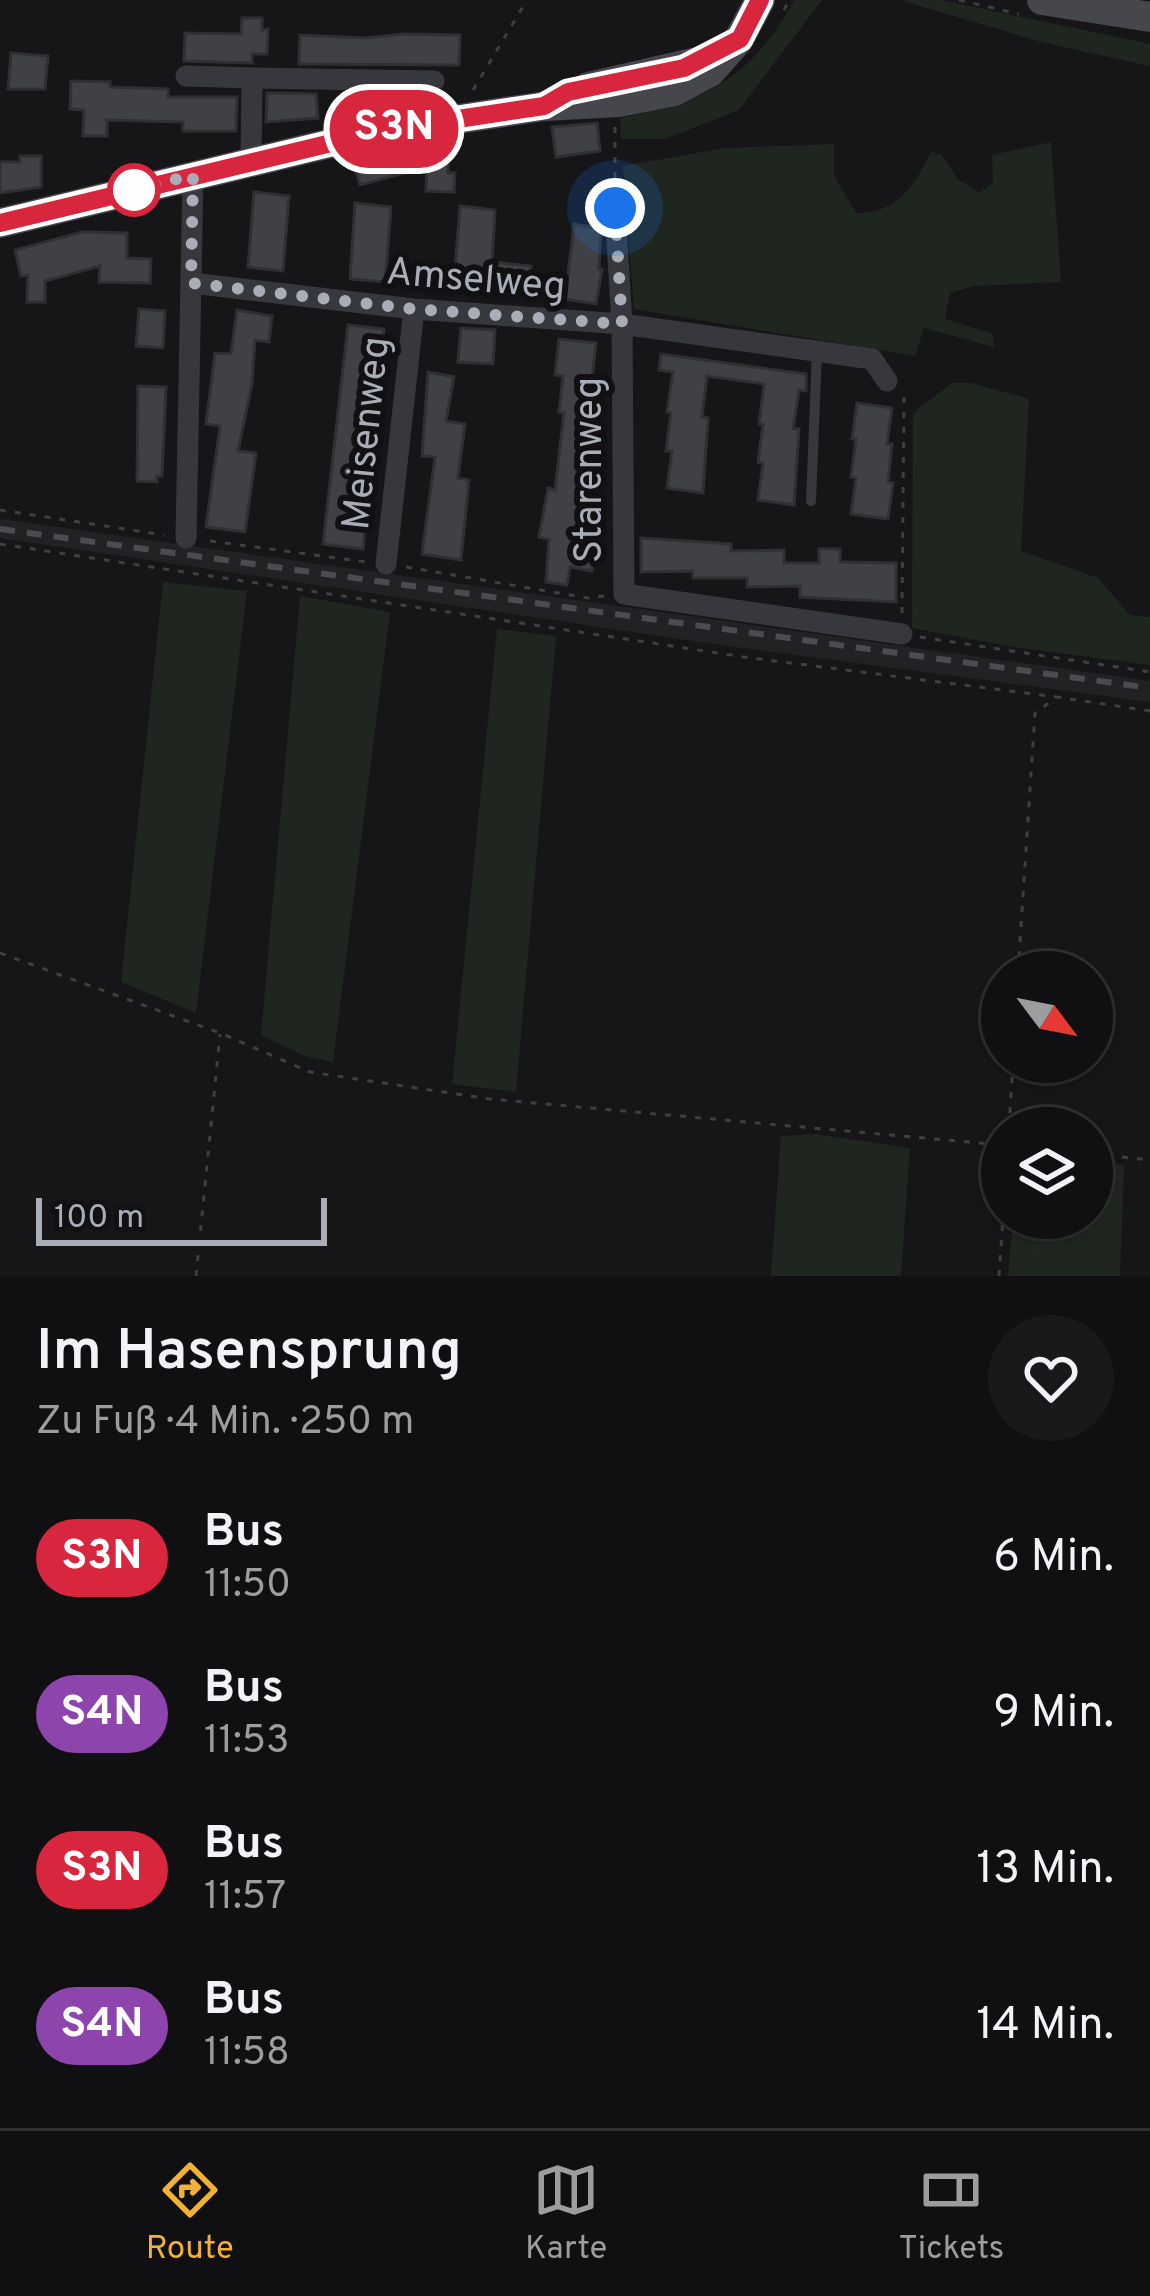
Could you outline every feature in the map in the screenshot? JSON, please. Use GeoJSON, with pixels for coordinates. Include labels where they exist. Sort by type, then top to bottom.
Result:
{"type":"FeatureCollection","features":[{"type":"Feature","properties":{"kind":"street"},"geometry":{"type":"LineString","coordinates":[[0,223],[385,130],[674,92],[710,72],[740,39],[760,0]]}},
{"type":"Feature","properties":{"kind":"street"},"geometry":{"type":"LineString","coordinates":[[1042,0],[1150,17]]}},
{"type":"Feature","properties":{"kind":"street"},"geometry":{"type":"LineString","coordinates":[[187,76],[434,81]]}},
{"type":"Feature","properties":{"kind":"street"},"geometry":{"type":"LineString","coordinates":[[251,161],[252,78]]}},
{"type":"Feature","properties":{"kind":"street"},"geometry":{"type":"LineString","coordinates":[[186,538],[193,175]]}},
{"type":"Feature","properties":{"kind":"street","name":"Starenweg"},"geometry":{"type":"LineString","coordinates":[[615,208],[622,324],[624,594],[902,634]]}},
{"type":"Feature","properties":{"kind":"street","name":"Amselweg"},"geometry":{"type":"LineString","coordinates":[[191,283],[414,309],[622,324],[817,351],[872,359],[887,381]]}},
{"type":"Feature","properties":{"kind":"street","name":"Meisenweg"},"geometry":{"type":"LineString","coordinates":[[386,564],[414,309]]}},
{"type":"Feature","properties":{"kind":"lane"},"geometry":{"type":"LineString","coordinates":[[811,501],[817,351]]}},
{"type":"Feature","properties":{"kind":"path"},"geometry":{"type":"LineString","coordinates":[[461,119],[473,89],[527,0]]}},
{"type":"Feature","properties":{"kind":"path"},"geometry":{"type":"LineString","coordinates":[[615,114],[615,208]]}},
{"type":"Feature","properties":{"kind":"path"},"geometry":{"type":"LineString","coordinates":[[887,381],[904,395],[902,634],[1150,672]]}},
{"type":"Feature","properties":{"kind":"path"},"geometry":{"type":"LineString","coordinates":[[0,510],[186,538]]}},
{"type":"Feature","properties":{"kind":"path"},"geometry":{"type":"LineString","coordinates":[[0,544],[744,657],[1150,710]]}},
{"type":"Feature","properties":{"kind":"path"},"geometry":{"type":"LineString","coordinates":[[1019,951],[1035,713],[1058,697]]}},
{"type":"Feature","properties":{"kind":"path"},"geometry":{"type":"LineString","coordinates":[[0,953],[220,1033],[310,1072],[490,1099],[981,1143]]}},
{"type":"Feature","properties":{"kind":"path"},"geometry":{"type":"LineString","coordinates":[[196,1276],[220,1033]]}},
{"type":"Feature","properties":{"kind":"path"},"geometry":{"type":"LineString","coordinates":[[1113,1156],[1150,1160]]}},
{"type":"Feature","properties":{"kind":"path"},"geometry":{"type":"LineString","coordinates":[[999,1276],[1002,1239]]}},
{"type":"Feature","properties":{"kind":"shaded area"},"geometry":{"type":"Polygon","coordinates":[[[794,0],[822,0],[739,110],[665,139],[621,139],[620,118],[702,94],[743,68],[794,0]]]}},
{"type":"Feature","properties":{"kind":"shaded area"},"geometry":{"type":"Polygon","coordinates":[[[900,0],[941,0],[1150,44],[1150,66],[1045,43],[900,0]]]}},
{"type":"Feature","properties":{"kind":"shaded area"},"geometry":{"type":"Polygon","coordinates":[[[1051,142],[1061,282],[974,286],[950,293],[945,319],[993,334],[994,347],[924,328],[915,356],[634,309],[623,166],[725,148],[834,144],[834,175],[856,213],[894,203],[931,152],[941,154],[958,179],[979,193],[993,183],[992,155],[1051,142]]]}},
{"type":"Feature","properties":{"kind":"shaded area"},"geometry":{"type":"Polygon","coordinates":[[[952,383],[972,383],[1029,399],[1021,551],[1098,578],[1130,615],[1150,617],[1150,665],[912,628],[913,413],[952,383]]]}},
{"type":"Feature","properties":{"kind":"shaded area"},"geometry":{"type":"Polygon","coordinates":[[[0,519],[1150,681],[1150,702],[720,645],[0,538],[0,519]]]}},
{"type":"Feature","properties":{"kind":"shaded area"},"geometry":{"type":"Polygon","coordinates":[[[163,582],[247,591],[196,1013],[121,982],[163,582]]]}},
{"type":"Feature","properties":{"kind":"shaded area"},"geometry":{"type":"Polygon","coordinates":[[[300,596],[390,612],[333,1062],[305,1056],[261,1035],[300,596]]]}},
{"type":"Feature","properties":{"kind":"shaded area"},"geometry":{"type":"Polygon","coordinates":[[[497,629],[556,636],[516,1092],[452,1084],[497,629]]]}},
{"type":"Feature","properties":{"kind":"shaded area"},"geometry":{"type":"Polygon","coordinates":[[[815,1134],[910,1148],[901,1276],[771,1276],[781,1136],[815,1134]]]}},
{"type":"Feature","properties":{"kind":"shaded area"},"geometry":{"type":"Polygon","coordinates":[[[1113,1164],[1124,1165],[1120,1276],[1008,1276],[1011,1239],[1113,1239],[1113,1164]]]}},
{"type":"Feature","properties":{"kind":"building"},"geometry":{"type":"Polygon","coordinates":[[[242,18],[262,18],[262,30],[268,29],[267,54],[252,54],[252,63],[184,61],[185,33],[241,34],[242,18]]]}},
{"type":"Feature","properties":{"kind":"building"},"geometry":{"type":"Polygon","coordinates":[[[300,35],[366,38],[460,35],[459,65],[299,64],[300,35]]]}},
{"type":"Feature","properties":{"kind":"building"},"geometry":{"type":"Polygon","coordinates":[[[11,53],[48,56],[45,89],[8,89],[11,53]]]}},
{"type":"Feature","properties":{"kind":"building"},"geometry":{"type":"Polygon","coordinates":[[[71,81],[168,89],[168,97],[237,97],[236,131],[183,131],[183,122],[107,120],[107,136],[83,136],[84,110],[70,109],[71,81]]]}},
{"type":"Feature","properties":{"kind":"building"},"geometry":{"type":"Polygon","coordinates":[[[267,93],[316,94],[318,118],[266,122],[267,93]]]}},
{"type":"Feature","properties":{"kind":"building"},"geometry":{"type":"Polygon","coordinates":[[[597,123],[600,151],[556,157],[552,127],[597,123]]]}},
{"type":"Feature","properties":{"kind":"building"},"geometry":{"type":"Polygon","coordinates":[[[401,149],[404,159],[448,161],[448,173],[455,173],[454,192],[426,191],[427,167],[360,185],[354,162],[401,149]]]}},
{"type":"Feature","properties":{"kind":"building"},"geometry":{"type":"Polygon","coordinates":[[[20,156],[41,156],[41,187],[0,193],[0,162],[20,162],[20,156]]]}},
{"type":"Feature","properties":{"kind":"building"},"geometry":{"type":"Polygon","coordinates":[[[254,192],[289,196],[283,271],[248,267],[254,192]]]}},
{"type":"Feature","properties":{"kind":"building"},"geometry":{"type":"Polygon","coordinates":[[[355,203],[391,207],[385,282],[350,279],[355,203]]]}},
{"type":"Feature","properties":{"kind":"building"},"geometry":{"type":"Polygon","coordinates":[[[460,206],[495,210],[492,262],[531,266],[529,285],[454,281],[460,206]]]}},
{"type":"Feature","properties":{"kind":"building"},"geometry":{"type":"Polygon","coordinates":[[[574,224],[601,229],[602,269],[596,304],[565,299],[574,224]]]}},
{"type":"Feature","properties":{"kind":"building"},"geometry":{"type":"Polygon","coordinates":[[[82,232],[127,233],[127,258],[151,259],[150,283],[99,282],[100,266],[45,281],[45,302],[27,302],[28,275],[21,276],[15,250],[82,232]]]}},
{"type":"Feature","properties":{"kind":"building"},"geometry":{"type":"Polygon","coordinates":[[[139,309],[165,311],[163,348],[136,346],[139,309]]]}},
{"type":"Feature","properties":{"kind":"building"},"geometry":{"type":"Polygon","coordinates":[[[237,310],[272,316],[269,342],[255,340],[238,451],[256,453],[245,532],[206,527],[220,426],[206,424],[215,353],[231,354],[237,310]]]}},
{"type":"Feature","properties":{"kind":"building"},"geometry":{"type":"Polygon","coordinates":[[[348,325],[384,329],[363,549],[323,544],[348,325]]]}},
{"type":"Feature","properties":{"kind":"building"},"geometry":{"type":"Polygon","coordinates":[[[461,328],[495,330],[493,364],[458,362],[461,328]]]}},
{"type":"Feature","properties":{"kind":"building"},"geometry":{"type":"Polygon","coordinates":[[[559,339],[596,343],[592,379],[600,380],[589,521],[596,522],[592,571],[570,567],[567,585],[546,582],[549,539],[539,537],[548,488],[555,490],[564,413],[559,412],[563,376],[555,375],[559,339]]]}},
{"type":"Feature","properties":{"kind":"building"},"geometry":{"type":"Polygon","coordinates":[[[661,354],[806,374],[806,391],[799,390],[793,429],[799,429],[794,505],[758,500],[764,384],[707,376],[703,493],[667,488],[672,451],[666,451],[671,413],[667,412],[673,372],[659,370],[661,354]]]}},
{"type":"Feature","properties":{"kind":"building"},"geometry":{"type":"Polygon","coordinates":[[[428,372],[454,377],[446,421],[465,424],[458,478],[469,480],[461,560],[422,554],[435,457],[422,456],[428,372]]]}},
{"type":"Feature","properties":{"kind":"building"},"geometry":{"type":"Polygon","coordinates":[[[138,386],[166,387],[162,476],[157,476],[157,482],[137,481],[138,386]]]}},
{"type":"Feature","properties":{"kind":"building"},"geometry":{"type":"Polygon","coordinates":[[[857,403],[892,408],[887,444],[892,444],[888,482],[893,483],[888,519],[851,514],[857,403]]]}},
{"type":"Feature","properties":{"kind":"building"},"geometry":{"type":"Polygon","coordinates":[[[641,538],[731,544],[731,551],[784,550],[784,563],[819,563],[819,549],[840,549],[840,562],[896,563],[896,602],[800,597],[800,586],[747,587],[747,578],[693,578],[693,571],[641,572],[641,538]]]}},
{"type":"Feature","properties":{"kind":"railway"},"geometry":{"type":"LineString","coordinates":[[0,529],[1150,688]]}},
{"type":"Feature","properties":{"kind":"bus line","name":"S3N"},"geometry":{"type":"LineString","coordinates":[[0,223],[385,130],[544,106],[568,92],[684,68],[740,39],[760,0]]}},
{"type":"Feature","properties":{"kind":"route"},"geometry":{"type":"LineString","coordinates":[[134,190],[193,175],[191,283],[414,309],[622,324],[615,208]]}}]}
